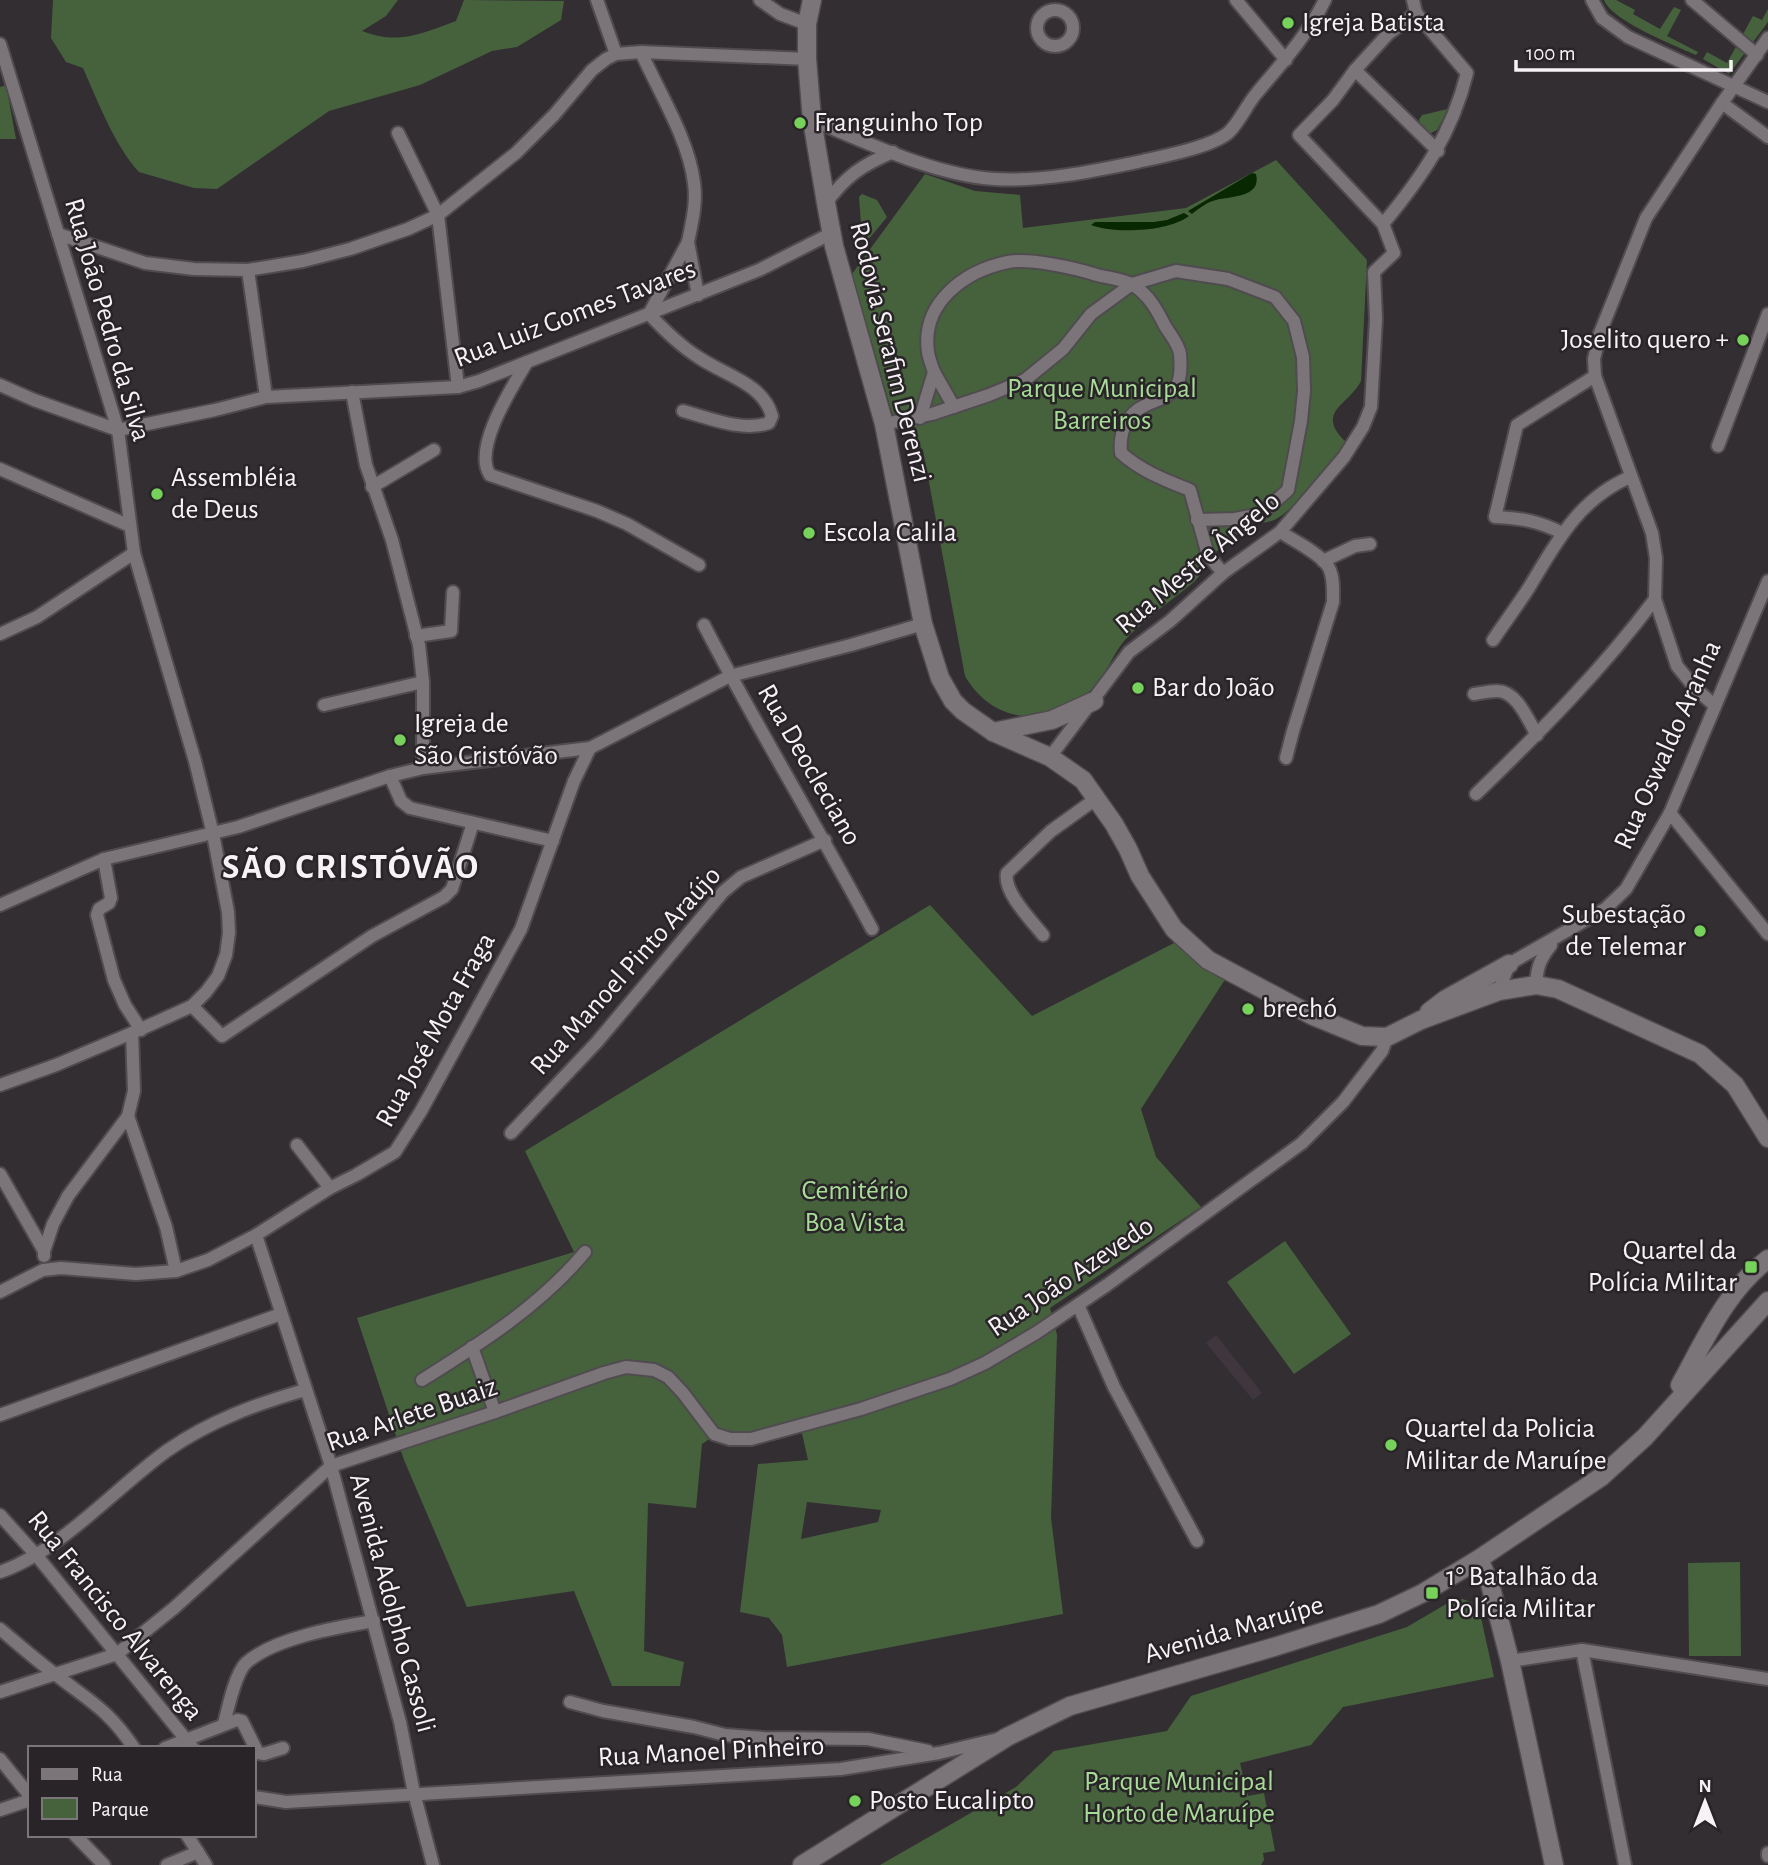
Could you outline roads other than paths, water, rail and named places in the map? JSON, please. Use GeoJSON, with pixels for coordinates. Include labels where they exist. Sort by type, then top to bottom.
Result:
{"type":"FeatureCollection","features":[{"type":"Feature","properties":{"kind":"main road","name":"Rodovia Serafim Derenzi"},"geometry":{"type":"LineString","coordinates":[[812,0],[807,24],[807,59],[812,120],[826,203],[884,424],[923,624],[945,688],[963,711],[993,732],[1049,757],[1083,780],[1097,798],[1128,849],[1140,876],[1174,929],[1208,960],[1312,1016],[1362,1036],[1387,1037]]}},
{"type":"Feature","properties":{"kind":"main road"},"geometry":{"type":"LineString","coordinates":[[993,732],[1052,720],[1094,701]]}},
{"type":"Feature","properties":{"kind":"main road"},"geometry":{"type":"LineString","coordinates":[[1421,1020],[1436,1005],[1509,964]]}},
{"type":"Feature","properties":{"kind":"main road"},"geometry":{"type":"LineString","coordinates":[[1387,1037],[1421,1020],[1499,990],[1536,985],[1558,989],[1700,1054],[1735,1085],[1768,1138]]}},
{"type":"Feature","properties":{"kind":"main road","name":"Avenida Maruípe"},"geometry":{"type":"LineString","coordinates":[[1663,1416],[1730,1298],[1749,1274],[1768,1259]]}},
{"type":"Feature","properties":{"kind":"main road","name":"Avenida Maruípe"},"geometry":{"type":"LineString","coordinates":[[802,1865],[1007,1737],[1049,1715],[1091,1699],[1282,1645],[1379,1614],[1423,1593],[1601,1477],[1645,1437],[1768,1301]]}},
{"type":"Feature","properties":{"kind":"main road"},"geometry":{"type":"LineString","coordinates":[[1479,1559],[1490,1584],[1510,1661],[1554,1865]]}},
{"type":"Feature","properties":{"kind":"street"},"geometry":{"type":"LineString","coordinates":[[597,0],[616,54]]}},
{"type":"Feature","properties":{"kind":"street"},"geometry":{"type":"LineString","coordinates":[[761,0],[780,14],[807,24]]}},
{"type":"Feature","properties":{"kind":"street"},"geometry":{"type":"LineString","coordinates":[[1236,0],[1286,60]]}},
{"type":"Feature","properties":{"kind":"street"},"geometry":{"type":"LineString","coordinates":[[812,120],[956,173],[992,179],[1020,180],[1071,174],[1186,152],[1227,134],[1255,95],[1297,45],[1325,0]]}},
{"type":"Feature","properties":{"kind":"street"},"geometry":{"type":"LineString","coordinates":[[1413,0],[1416,13],[1467,74],[1460,100],[1437,151],[1383,224],[1299,135],[1333,100],[1355,70],[1388,34],[1416,13]]}},
{"type":"Feature","properties":{"kind":"street"},"geometry":{"type":"LineString","coordinates":[[1591,0],[1602,18],[1628,37],[1768,102]]}},
{"type":"Feature","properties":{"kind":"street"},"geometry":{"type":"LineString","coordinates":[[1692,0],[1757,55]]}},
{"type":"Feature","properties":{"kind":"street"},"geometry":{"type":"LineString","coordinates":[[1714,705],[1677,666],[1654,599],[1656,558],[1652,533],[1595,376],[1594,359],[1600,333],[1646,218],[1768,38]]}},
{"type":"Feature","properties":{"kind":"street","name":"Rua João Pedro da Silva"},"geometry":{"type":"LineString","coordinates":[[0,44],[5,76],[58,234],[118,430],[134,553],[195,761],[213,834]]}},
{"type":"Feature","properties":{"kind":"street"},"geometry":{"type":"LineString","coordinates":[[641,52],[690,161],[695,206],[688,242],[649,314],[673,338],[699,358],[758,391],[769,405],[772,416],[769,423],[758,427],[683,411]]}},
{"type":"Feature","properties":{"kind":"street"},"geometry":{"type":"LineString","coordinates":[[58,234],[145,263],[194,269],[248,270],[303,261],[350,249],[408,229],[438,215],[516,153],[554,115],[592,70],[616,54],[641,52],[807,59]]}},
{"type":"Feature","properties":{"kind":"street"},"geometry":{"type":"LineString","coordinates":[[1355,70],[1437,151]]}},
{"type":"Feature","properties":{"kind":"street"},"geometry":{"type":"LineString","coordinates":[[1722,103],[1768,137]]}},
{"type":"Feature","properties":{"kind":"street"},"geometry":{"type":"LineString","coordinates":[[398,133],[438,215],[458,387]]}},
{"type":"Feature","properties":{"kind":"street"},"geometry":{"type":"LineString","coordinates":[[826,203],[848,177],[874,160],[893,152]]}},
{"type":"Feature","properties":{"kind":"street","name":"Rua Mestre Ângelo"},"geometry":{"type":"LineString","coordinates":[[1049,757],[1129,652],[1170,621],[1223,573],[1280,532],[1343,457],[1363,427],[1371,407],[1376,319],[1374,272],[1394,253],[1383,224]]}},
{"type":"Feature","properties":{"kind":"street","name":"Rua Luiz Gomes Tavares"},"geometry":{"type":"LineString","coordinates":[[118,430],[201,414],[266,397],[458,387],[759,270],[832,233]]}},
{"type":"Feature","properties":{"kind":"street"},"geometry":{"type":"LineString","coordinates":[[688,242],[698,295]]}},
{"type":"Feature","properties":{"kind":"street"},"geometry":{"type":"LineString","coordinates":[[954,407],[934,372],[928,352],[929,330],[937,306],[952,286],[978,272],[1010,262],[1077,269],[1132,284],[1153,303],[1180,351],[1180,379],[1175,389],[1163,398],[1144,406],[1128,419],[1120,438],[1121,453],[1151,474],[1190,490],[1208,555],[1223,573]]}},
{"type":"Feature","properties":{"kind":"street"},"geometry":{"type":"LineString","coordinates":[[248,270],[266,397]]}},
{"type":"Feature","properties":{"kind":"street"},"geometry":{"type":"LineString","coordinates":[[884,424],[920,418],[1025,380],[1063,349],[1091,314],[1132,284],[1176,271],[1228,279],[1275,297],[1294,321],[1303,357],[1301,421],[1288,490],[1261,514],[1235,519],[1197,520]]}},
{"type":"Feature","properties":{"kind":"street"},"geometry":{"type":"LineString","coordinates":[[1718,446],[1768,314]]}},
{"type":"Feature","properties":{"kind":"street"},"geometry":{"type":"LineString","coordinates":[[527,362],[493,426],[485,463],[490,475],[597,511],[627,524],[699,565]]}},
{"type":"Feature","properties":{"kind":"street"},"geometry":{"type":"LineString","coordinates":[[920,418],[934,372]]}},
{"type":"Feature","properties":{"kind":"street"},"geometry":{"type":"LineString","coordinates":[[1562,533],[1543,523],[1522,518],[1494,517],[1517,425],[1595,376]]}},
{"type":"Feature","properties":{"kind":"street"},"geometry":{"type":"LineString","coordinates":[[0,385],[118,430]]}},
{"type":"Feature","properties":{"kind":"street"},"geometry":{"type":"LineString","coordinates":[[352,392],[372,486],[392,540],[416,636],[423,682],[423,768]]}},
{"type":"Feature","properties":{"kind":"street"},"geometry":{"type":"LineString","coordinates":[[372,486],[434,450]]}},
{"type":"Feature","properties":{"kind":"street"},"geometry":{"type":"LineString","coordinates":[[0,469],[130,526]]}},
{"type":"Feature","properties":{"kind":"street"},"geometry":{"type":"LineString","coordinates":[[1493,640],[1562,533],[1582,509],[1609,486],[1630,477]]}},
{"type":"Feature","properties":{"kind":"street"},"geometry":{"type":"LineString","coordinates":[[1280,532],[1329,567],[1333,587],[1333,602],[1286,758]]}},
{"type":"Feature","properties":{"kind":"street"},"geometry":{"type":"LineString","coordinates":[[1323,561],[1355,547],[1370,544]]}},
{"type":"Feature","properties":{"kind":"street"},"geometry":{"type":"LineString","coordinates":[[0,634],[37,617],[134,553]]}},
{"type":"Feature","properties":{"kind":"street","name":"Rua Oswaldo Aranha"},"geometry":{"type":"LineString","coordinates":[[1509,964],[1605,909],[1626,889],[1670,813],[1714,705],[1765,596],[1768,581]]}},
{"type":"Feature","properties":{"kind":"street"},"geometry":{"type":"LineString","coordinates":[[416,636],[451,631],[453,592]]}},
{"type":"Feature","properties":{"kind":"street"},"geometry":{"type":"LineString","coordinates":[[1476,794],[1537,735],[1622,641],[1654,599]]}},
{"type":"Feature","properties":{"kind":"street"},"geometry":{"type":"LineString","coordinates":[[0,905],[104,859],[264,820],[390,776],[423,768],[590,748],[730,676],[923,624]]}},
{"type":"Feature","properties":{"kind":"street","name":"Rua Deocleciano"},"geometry":{"type":"LineString","coordinates":[[704,625],[873,929]]}},
{"type":"Feature","properties":{"kind":"street"},"geometry":{"type":"LineString","coordinates":[[324,705],[423,682]]}},
{"type":"Feature","properties":{"kind":"street"},"geometry":{"type":"LineString","coordinates":[[1474,694],[1497,691],[1507,693],[1515,700],[1537,735]]}},
{"type":"Feature","properties":{"kind":"street","name":"Rua José Mota Fraga"},"geometry":{"type":"LineString","coordinates":[[0,1292],[43,1270],[61,1268],[136,1274],[176,1271],[208,1260],[256,1236],[330,1188],[380,1163],[394,1152],[406,1138],[521,929],[567,802],[590,748]]}},
{"type":"Feature","properties":{"kind":"street"},"geometry":{"type":"LineString","coordinates":[[390,776],[405,805],[553,841]]}},
{"type":"Feature","properties":{"kind":"street"},"geometry":{"type":"LineString","coordinates":[[1043,935],[1009,891],[1007,873],[1051,831],[1097,798]]}},
{"type":"Feature","properties":{"kind":"street"},"geometry":{"type":"LineString","coordinates":[[1670,813],[1768,934]]}},
{"type":"Feature","properties":{"kind":"street"},"geometry":{"type":"LineString","coordinates":[[192,1006],[222,1036],[362,941],[449,894],[461,866],[473,823]]}},
{"type":"Feature","properties":{"kind":"street"},"geometry":{"type":"LineString","coordinates":[[0,1085],[56,1065],[192,1006],[218,975],[226,955],[229,933],[224,884],[213,834]]}},
{"type":"Feature","properties":{"kind":"street","name":"Rua Manoel Pinto Araújo"},"geometry":{"type":"LineString","coordinates":[[512,1133],[597,1042],[732,883],[761,867],[825,840]]}},
{"type":"Feature","properties":{"kind":"street"},"geometry":{"type":"LineString","coordinates":[[43,1270],[44,1251],[53,1224],[68,1196],[128,1116],[134,1091],[137,1031],[114,980],[97,915],[99,909],[109,903],[111,898],[104,859]]}},
{"type":"Feature","properties":{"kind":"street","name":"Rua Oswaldo Aranha"},"geometry":{"type":"LineString","coordinates":[[1536,985],[1540,958],[1559,937]]}},
{"type":"Feature","properties":{"kind":"street"},"geometry":{"type":"LineString","coordinates":[[1499,990],[1509,964]]}},
{"type":"Feature","properties":{"kind":"street","name":"Rua João Azevedo"},"geometry":{"type":"LineString","coordinates":[[714,1434],[730,1439],[751,1439],[861,1409],[950,1379],[985,1363],[1078,1305],[1302,1143],[1343,1102],[1382,1051],[1387,1037]]}},
{"type":"Feature","properties":{"kind":"street"},"geometry":{"type":"LineString","coordinates":[[128,1116],[166,1227],[176,1271]]}},
{"type":"Feature","properties":{"kind":"street"},"geometry":{"type":"LineString","coordinates":[[297,1145],[330,1188]]}},
{"type":"Feature","properties":{"kind":"street"},"geometry":{"type":"LineString","coordinates":[[0,1174],[44,1251]]}},
{"type":"Feature","properties":{"kind":"street","name":"Avenida Adolpho Cassoli"},"geometry":{"type":"LineString","coordinates":[[256,1236],[304,1390],[331,1466],[400,1722],[433,1865]]}},
{"type":"Feature","properties":{"kind":"street"},"geometry":{"type":"LineString","coordinates":[[422,1380],[533,1304],[585,1252]]}},
{"type":"Feature","properties":{"kind":"street"},"geometry":{"type":"LineString","coordinates":[[1078,1305],[1114,1387],[1197,1541]]}},
{"type":"Feature","properties":{"kind":"street"},"geometry":{"type":"LineString","coordinates":[[0,1415],[281,1314]]}},
{"type":"Feature","properties":{"kind":"street"},"geometry":{"type":"LineString","coordinates":[[472,1348],[495,1412]]}},
{"type":"Feature","properties":{"kind":"street","name":"Rua Arlete Buaiz"},"geometry":{"type":"LineString","coordinates":[[117,1654],[174,1608],[331,1466],[626,1367],[654,1370],[668,1377],[714,1434]]}},
{"type":"Feature","properties":{"kind":"street"},"geometry":{"type":"LineString","coordinates":[[0,1572],[37,1556],[192,1434],[258,1403],[304,1390]]}},
{"type":"Feature","properties":{"kind":"street","name":"Rua Francisco Alvarenga"},"geometry":{"type":"LineString","coordinates":[[0,1515],[37,1556],[189,1744]]}},
{"type":"Feature","properties":{"kind":"street"},"geometry":{"type":"LineString","coordinates":[[224,1724],[234,1690],[246,1664],[270,1649],[326,1629],[374,1622]]}},
{"type":"Feature","properties":{"kind":"street"},"geometry":{"type":"LineString","coordinates":[[0,1629],[55,1675],[104,1710],[133,1746]]}},
{"type":"Feature","properties":{"kind":"street"},"geometry":{"type":"LineString","coordinates":[[1510,1661],[1582,1650],[1768,1679]]}},
{"type":"Feature","properties":{"kind":"street"},"geometry":{"type":"LineString","coordinates":[[1582,1650],[1625,1865]]}},
{"type":"Feature","properties":{"kind":"street"},"geometry":{"type":"LineString","coordinates":[[0,1692],[117,1654]]}},
{"type":"Feature","properties":{"kind":"street"},"geometry":{"type":"LineString","coordinates":[[570,1702],[725,1735],[868,1740],[939,1753]]}},
{"type":"Feature","properties":{"kind":"street"},"geometry":{"type":"LineString","coordinates":[[189,1744],[224,1724],[237,1720],[242,1721],[256,1746]]}},
{"type":"Feature","properties":{"kind":"street","name":"Rua Manoel Pinheiro"},"geometry":{"type":"LineString","coordinates":[[415,1793],[841,1769],[939,1753],[1007,1737]]}},
{"type":"Feature","properties":{"kind":"street"},"geometry":{"type":"LineString","coordinates":[[256,1746],[261,1755],[283,1748]]}},
{"type":"Feature","properties":{"kind":"street"},"geometry":{"type":"LineString","coordinates":[[0,1759],[28,1796]]}},
{"type":"Feature","properties":{"kind":"street"},"geometry":{"type":"LineString","coordinates":[[256,1797],[286,1802],[415,1793]]}},
{"type":"Feature","properties":{"kind":"street"},"geometry":{"type":"LineString","coordinates":[[0,1810],[28,1799]]}},
{"type":"Feature","properties":{"kind":"street"},"geometry":{"type":"LineString","coordinates":[[77,1837],[104,1865]]}},
{"type":"Feature","properties":{"kind":"street"},"geometry":{"type":"LineString","coordinates":[[188,1837],[205,1865]]}},
{"type":"Feature","properties":{"kind":"street"},"geometry":{"type":"LineString","coordinates":[[167,1865],[198,1852]]}},
{"type":"Feature","properties":{"kind":"place","name":"Igreja Batista"},"geometry":{"type":"Point","coordinates":[1288,23]}},
{"type":"Feature","properties":{"kind":"place","name":"Franguinho Top"},"geometry":{"type":"Point","coordinates":[800,123]}},
{"type":"Feature","properties":{"kind":"place","name":"Joselito quero +"},"geometry":{"type":"Point","coordinates":[1743,340]}},
{"type":"Feature","properties":{"kind":"place","name":"Assembléia de Deus"},"geometry":{"type":"Point","coordinates":[157,494]}},
{"type":"Feature","properties":{"kind":"place","name":"Escola Calila"},"geometry":{"type":"Point","coordinates":[809,533]}},
{"type":"Feature","properties":{"kind":"place","name":"Bar do João"},"geometry":{"type":"Point","coordinates":[1138,688]}},
{"type":"Feature","properties":{"kind":"place","name":"Igreja de São Cristóvão"},"geometry":{"type":"Point","coordinates":[400,740]}},
{"type":"Feature","properties":{"kind":"place","name":"Subestação de Telemar"},"geometry":{"type":"Point","coordinates":[1700,931]}},
{"type":"Feature","properties":{"kind":"place","name":"brechó"},"geometry":{"type":"Point","coordinates":[1248,1009]}},
{"type":"Feature","properties":{"kind":"place","name":"Quartel da Polícia Militar"},"geometry":{"type":"Point","coordinates":[1751,1267]}},
{"type":"Feature","properties":{"kind":"place","name":"Quartel da Policia Militar de Maruípe"},"geometry":{"type":"Point","coordinates":[1391,1445]}},
{"type":"Feature","properties":{"kind":"place","name":"1° Batalhão da Polícia Militar"},"geometry":{"type":"Point","coordinates":[1432,1593]}},
{"type":"Feature","properties":{"kind":"place","name":"Posto Eucalipto"},"geometry":{"type":"Point","coordinates":[855,1801]}},
{"type":"Feature","properties":{"kind":"district","name":"SÃO CRISTÓVÃO"},"geometry":{"type":"Point","coordinates":[351,867]}},
{"type":"Feature","properties":{"kind":"park label","name":"Parque Municipal Barreiros"},"geometry":{"type":"Point","coordinates":[1102,405]}},
{"type":"Feature","properties":{"kind":"park label","name":"Cemitério Boa Vista"},"geometry":{"type":"Point","coordinates":[855,1207]}},
{"type":"Feature","properties":{"kind":"park label","name":"Parque Municipal Horto de Maruípe"},"geometry":{"type":"Point","coordinates":[1179,1798]}}]}
